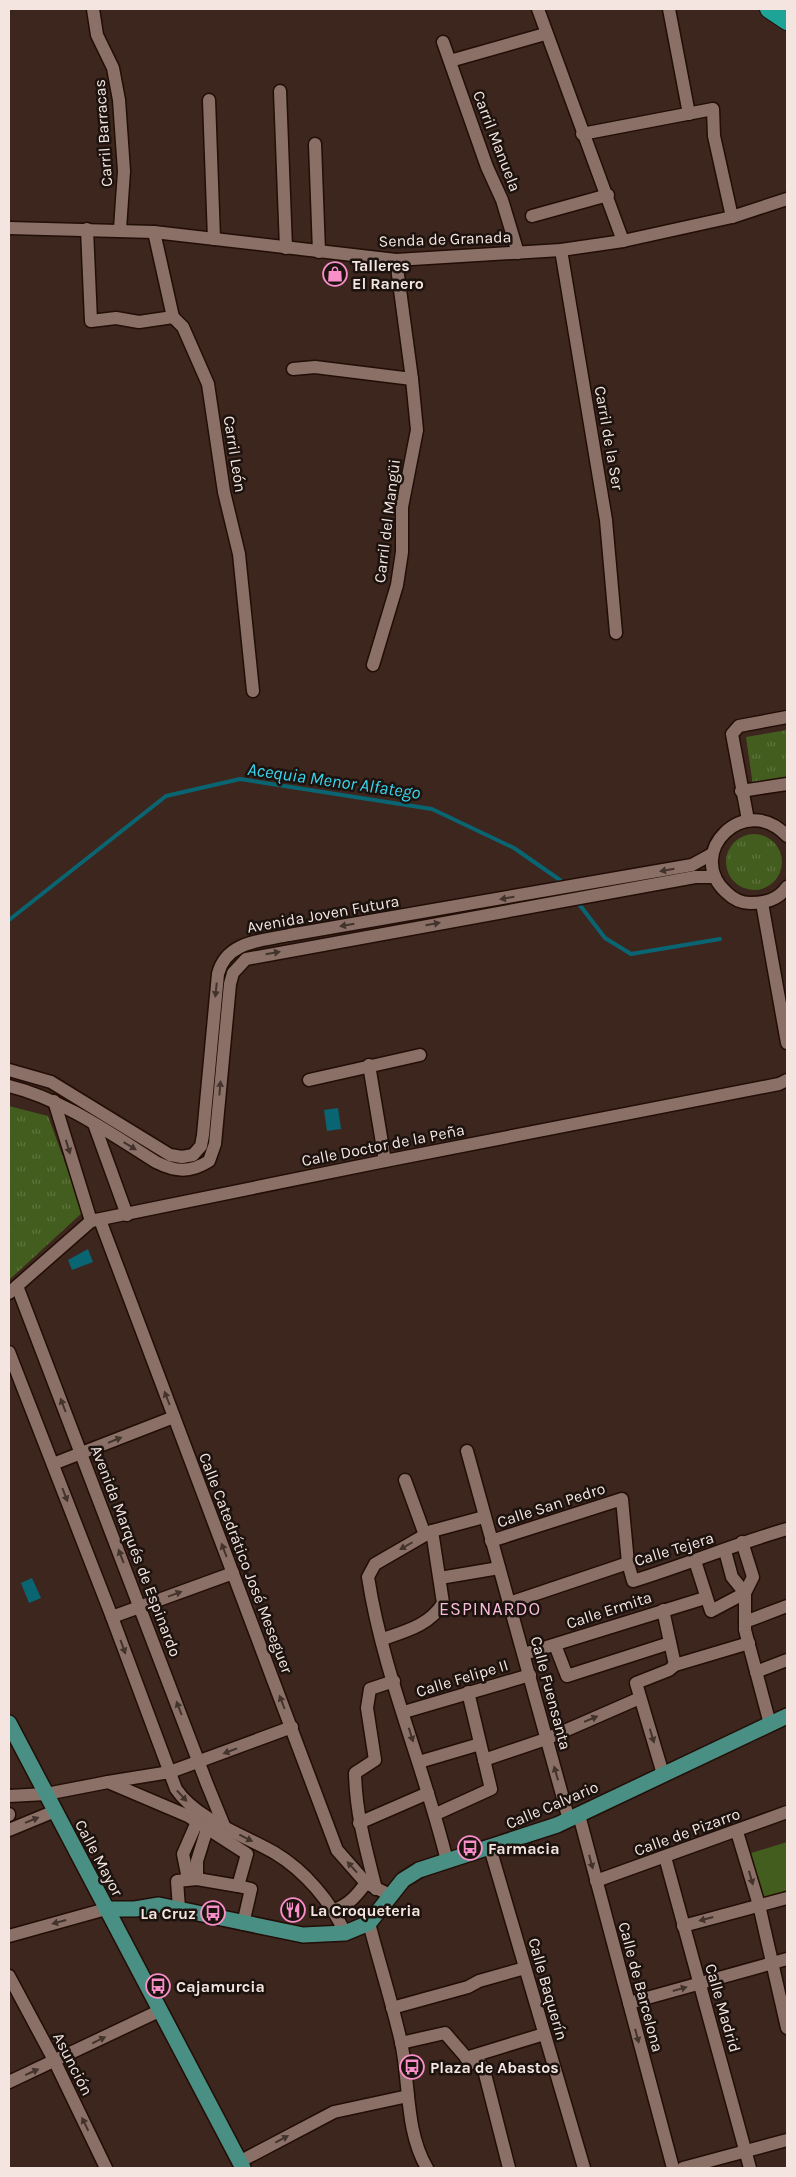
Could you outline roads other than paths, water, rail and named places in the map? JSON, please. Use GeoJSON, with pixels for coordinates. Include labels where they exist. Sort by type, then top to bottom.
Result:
{"type":"FeatureCollection","features":[{"type":"Feature","properties":{"kind":"highway"},"geometry":{"type":"LineString","coordinates":[[769,9],[787,21]]}},
{"type":"Feature","properties":{"kind":"main road","name":"Calle Calvario"},"geometry":{"type":"LineString","coordinates":[[369,1923],[378,1889],[403,1880],[419,1870],[490,1848],[574,1817],[787,1716]]}},
{"type":"Feature","properties":{"kind":"main road","name":"Calle Mayor"},"geometry":{"type":"LineString","coordinates":[[9,1723],[241,2165]]}},
{"type":"Feature","properties":{"kind":"main road"},"geometry":{"type":"LineString","coordinates":[[106,1909],[135,1909],[159,1905],[303,1935],[345,1933],[369,1923]]}},
{"type":"Feature","properties":{"kind":"street","name":"Carril Barracas"},"geometry":{"type":"LineString","coordinates":[[93,9],[97,35],[114,68],[118,100],[124,171],[120,229]]}},
{"type":"Feature","properties":{"kind":"street"},"geometry":{"type":"LineString","coordinates":[[538,9],[582,134],[608,195],[622,241]]}},
{"type":"Feature","properties":{"kind":"street"},"geometry":{"type":"LineString","coordinates":[[669,9],[689,114]]}},
{"type":"Feature","properties":{"kind":"street"},"geometry":{"type":"LineString","coordinates":[[450,61],[546,34]]}},
{"type":"Feature","properties":{"kind":"street","name":"Carril Manuela"},"geometry":{"type":"LineString","coordinates":[[443,42],[487,167],[502,200],[518,253]]}},
{"type":"Feature","properties":{"kind":"street"},"geometry":{"type":"LineString","coordinates":[[280,91],[286,248]]}},
{"type":"Feature","properties":{"kind":"street"},"geometry":{"type":"LineString","coordinates":[[209,100],[214,239]]}},
{"type":"Feature","properties":{"kind":"street"},"geometry":{"type":"LineString","coordinates":[[582,134],[713,109],[714,136],[732,217]]}},
{"type":"Feature","properties":{"kind":"street"},"geometry":{"type":"LineString","coordinates":[[315,144],[319,252]]}},
{"type":"Feature","properties":{"kind":"street"},"geometry":{"type":"LineString","coordinates":[[532,216],[608,195]]}},
{"type":"Feature","properties":{"kind":"street","name":"Senda de Granada"},"geometry":{"type":"LineString","coordinates":[[9,228],[120,229],[396,260],[561,250],[622,241],[732,217],[787,199]]}},
{"type":"Feature","properties":{"kind":"street"},"geometry":{"type":"LineString","coordinates":[[86,229],[91,321],[116,318],[139,322],[173,317]]}},
{"type":"Feature","properties":{"kind":"street","name":"Carril León"},"geometry":{"type":"LineString","coordinates":[[154,232],[173,317],[183,327],[208,384],[224,492],[239,554],[253,691]]}},
{"type":"Feature","properties":{"kind":"street","name":"Carril de la Ser"},"geometry":{"type":"LineString","coordinates":[[561,250],[606,520],[616,633]]}},
{"type":"Feature","properties":{"kind":"street","name":"Carril del Mangüi"},"geometry":{"type":"LineString","coordinates":[[373,666],[396,585],[402,552],[402,507],[416,430],[412,379],[396,260]]}},
{"type":"Feature","properties":{"kind":"street"},"geometry":{"type":"LineString","coordinates":[[293,369],[315,367],[412,379]]}},
{"type":"Feature","properties":{"kind":"street"},"geometry":{"type":"LineString","coordinates":[[748,820],[731,740],[733,731],[746,724],[787,717]]}},
{"type":"Feature","properties":{"kind":"street"},"geometry":{"type":"LineString","coordinates":[[741,791],[787,784]]}},
{"type":"Feature","properties":{"kind":"street"},"geometry":{"type":"LineString","coordinates":[[787,836],[779,827],[764,820],[748,820],[731,826],[719,838],[712,854],[715,877],[721,888],[730,896],[746,903],[762,903],[774,899],[787,887]]}},
{"type":"Feature","properties":{"kind":"street","name":"Avenida Joven Futura"},"geometry":{"type":"LineString","coordinates":[[9,1070],[51,1082],[170,1155],[182,1157],[193,1155],[201,1146],[203,1135],[219,971],[224,959],[234,949],[249,943],[289,935],[692,866],[712,854]]}},
{"type":"Feature","properties":{"kind":"street","name":"Avenida Joven Futura"},"geometry":{"type":"LineString","coordinates":[[9,1086],[54,1101],[168,1168],[185,1172],[209,1161],[214,1144],[230,984],[233,973],[246,959],[669,882],[715,877]]}},
{"type":"Feature","properties":{"kind":"street"},"geometry":{"type":"LineString","coordinates":[[762,903],[787,1043]]}},
{"type":"Feature","properties":{"kind":"street"},"geometry":{"type":"LineString","coordinates":[[309,1080],[420,1055]]}},
{"type":"Feature","properties":{"kind":"street"},"geometry":{"type":"LineString","coordinates":[[369,1065],[385,1161]]}},
{"type":"Feature","properties":{"kind":"street","name":"Calle Doctor de la Peña"},"geometry":{"type":"LineString","coordinates":[[96,1221],[385,1161],[779,1084],[787,1080]]}},
{"type":"Feature","properties":{"kind":"street","name":"Calle Catedrático José Meseguer"},"geometry":{"type":"LineString","coordinates":[[54,1101],[96,1221],[174,1416],[337,1850],[378,1889]]}},
{"type":"Feature","properties":{"kind":"street"},"geometry":{"type":"LineString","coordinates":[[94,1124],[127,1215]]}},
{"type":"Feature","properties":{"kind":"street"},"geometry":{"type":"LineString","coordinates":[[13,1289],[96,1221]]}},
{"type":"Feature","properties":{"kind":"street","name":"Avenida Marqués de Espinardo"},"geometry":{"type":"LineString","coordinates":[[13,1289],[81,1454],[226,1828]]}},
{"type":"Feature","properties":{"kind":"street"},"geometry":{"type":"LineString","coordinates":[[9,1352],[112,1616],[170,1772],[182,1798],[226,1828],[275,1853],[295,1867],[334,1910],[345,1933]]}},
{"type":"Feature","properties":{"kind":"street"},"geometry":{"type":"LineString","coordinates":[[53,1464],[174,1416]]}},
{"type":"Feature","properties":{"kind":"street","name":"Calle Fuensanta"},"geometry":{"type":"LineString","coordinates":[[467,1451],[484,1518],[530,1675],[546,1739],[574,1817]]}},
{"type":"Feature","properties":{"kind":"street"},"geometry":{"type":"LineString","coordinates":[[383,1639],[415,1628],[437,1614],[443,1603],[440,1578],[429,1533],[405,1480]]}},
{"type":"Feature","properties":{"kind":"street","name":"Calle San Pedro"},"geometry":{"type":"LineString","coordinates":[[491,1541],[622,1499]]}},
{"type":"Feature","properties":{"kind":"street","name":"Calle Tejera"},"geometry":{"type":"LineString","coordinates":[[622,1499],[628,1563],[633,1581],[725,1551],[742,1542],[787,1529]]}},
{"type":"Feature","properties":{"kind":"street"},"geometry":{"type":"LineString","coordinates":[[447,1860],[436,1814],[394,1681],[368,1577],[375,1564],[429,1533],[484,1518]]}},
{"type":"Feature","properties":{"kind":"street"},"geometry":{"type":"LineString","coordinates":[[742,1542],[753,1577],[745,1593],[745,1622],[770,1724]]}},
{"type":"Feature","properties":{"kind":"street"},"geometry":{"type":"LineString","coordinates":[[725,1551],[732,1577],[745,1593]]}},
{"type":"Feature","properties":{"kind":"street"},"geometry":{"type":"LineString","coordinates":[[695,1561],[705,1598],[711,1611],[745,1593]]}},
{"type":"Feature","properties":{"kind":"street"},"geometry":{"type":"LineString","coordinates":[[509,1603],[628,1563]]}},
{"type":"Feature","properties":{"kind":"street"},"geometry":{"type":"LineString","coordinates":[[440,1578],[499,1568]]}},
{"type":"Feature","properties":{"kind":"street"},"geometry":{"type":"LineString","coordinates":[[112,1616],[233,1572]]}},
{"type":"Feature","properties":{"kind":"street","name":"Calle Ermita"},"geometry":{"type":"LineString","coordinates":[[524,1654],[705,1598]]}},
{"type":"Feature","properties":{"kind":"street"},"geometry":{"type":"LineString","coordinates":[[745,1622],[787,1606]]}},
{"type":"Feature","properties":{"kind":"street"},"geometry":{"type":"LineString","coordinates":[[663,1610],[675,1665]]}},
{"type":"Feature","properties":{"kind":"street"},"geometry":{"type":"LineString","coordinates":[[555,1645],[567,1676],[670,1643]]}},
{"type":"Feature","properties":{"kind":"street"},"geometry":{"type":"LineString","coordinates":[[663,1774],[636,1683],[670,1670],[675,1665],[749,1643]]}},
{"type":"Feature","properties":{"kind":"street"},"geometry":{"type":"LineString","coordinates":[[756,1672],[787,1660]]}},
{"type":"Feature","properties":{"kind":"street","name":"Calle Felipe II"},"geometry":{"type":"LineString","coordinates":[[404,1712],[530,1675]]}},
{"type":"Feature","properties":{"kind":"street"},"geometry":{"type":"LineString","coordinates":[[334,1910],[378,1889],[359,1823],[355,1773],[375,1760],[367,1708],[370,1689],[394,1681]]}},
{"type":"Feature","properties":{"kind":"street"},"geometry":{"type":"LineString","coordinates":[[436,1814],[491,1789],[468,1692]]}},
{"type":"Feature","properties":{"kind":"street"},"geometry":{"type":"LineString","coordinates":[[484,1760],[546,1739],[640,1698]]}},
{"type":"Feature","properties":{"kind":"street"},"geometry":{"type":"LineString","coordinates":[[9,1796],[46,1794],[170,1772],[292,1727]]}},
{"type":"Feature","properties":{"kind":"street"},"geometry":{"type":"LineString","coordinates":[[419,1762],[480,1744]]}},
{"type":"Feature","properties":{"kind":"street"},"geometry":{"type":"LineString","coordinates":[[108,1782],[151,1799],[202,1826],[247,1854],[238,1886]]}},
{"type":"Feature","properties":{"kind":"street"},"geometry":{"type":"LineString","coordinates":[[359,1823],[428,1793]]}},
{"type":"Feature","properties":{"kind":"street"},"geometry":{"type":"LineString","coordinates":[[9,1830],[55,1811]]}},
{"type":"Feature","properties":{"kind":"street","name":"Calle de Pizarro"},"geometry":{"type":"LineString","coordinates":[[596,1881],[738,1832],[787,1812]]}},
{"type":"Feature","properties":{"kind":"street","name":"Calle de Barcelona"},"geometry":{"type":"LineString","coordinates":[[574,1817],[596,1881],[673,2168]]}},
{"type":"Feature","properties":{"kind":"street"},"geometry":{"type":"LineString","coordinates":[[193,1879],[183,1854],[202,1826]]}},
{"type":"Feature","properties":{"kind":"street"},"geometry":{"type":"LineString","coordinates":[[738,1832],[759,1905],[787,2028]]}},
{"type":"Feature","properties":{"kind":"street","name":"Calle Baquerín"},"geometry":{"type":"LineString","coordinates":[[490,1848],[584,2168]]}},
{"type":"Feature","properties":{"kind":"street","name":"Calle Madrid"},"geometry":{"type":"LineString","coordinates":[[665,1857],[682,1926],[750,2168]]}},
{"type":"Feature","properties":{"kind":"street"},"geometry":{"type":"LineString","coordinates":[[179,1908],[177,1882],[193,1879],[251,1889],[244,1924]]}},
{"type":"Feature","properties":{"kind":"street"},"geometry":{"type":"LineString","coordinates":[[682,1926],[787,1898]]}},
{"type":"Feature","properties":{"kind":"street"},"geometry":{"type":"LineString","coordinates":[[9,1936],[106,1909]]}},
{"type":"Feature","properties":{"kind":"street"},"geometry":{"type":"LineString","coordinates":[[369,1923],[401,2043],[419,2155],[427,2168]]}},
{"type":"Feature","properties":{"kind":"street"},"geometry":{"type":"LineString","coordinates":[[628,2003],[787,1959]]}},
{"type":"Feature","properties":{"kind":"street"},"geometry":{"type":"LineString","coordinates":[[392,2008],[468,1988],[479,1981],[525,1968]]}},
{"type":"Feature","properties":{"kind":"street","name":"Asunción"},"geometry":{"type":"LineString","coordinates":[[9,1976],[55,2062],[106,2168]]}},
{"type":"Feature","properties":{"kind":"street"},"geometry":{"type":"LineString","coordinates":[[9,2082],[160,2011]]}},
{"type":"Feature","properties":{"kind":"street"},"geometry":{"type":"LineString","coordinates":[[401,2043],[445,2033],[471,2063],[479,2062],[484,2070],[509,2168]]}},
{"type":"Feature","properties":{"kind":"street"},"geometry":{"type":"LineString","coordinates":[[466,2058],[544,2034]]}},
{"type":"Feature","properties":{"kind":"street"},"geometry":{"type":"LineString","coordinates":[[241,2165],[334,2112],[408,2096]]}},
{"type":"Feature","properties":{"kind":"street"},"geometry":{"type":"LineString","coordinates":[[683,2168],[787,2140]]}},
{"type":"Feature","properties":{"kind":"water"},"geometry":{"type":"Polygon","coordinates":[[[338,1108],[341,1129],[327,1131],[324,1110],[338,1108]]]}},
{"type":"Feature","properties":{"kind":"water"},"geometry":{"type":"Polygon","coordinates":[[[88,1249],[93,1262],[72,1270],[68,1260],[88,1249]]]}},
{"type":"Feature","properties":{"kind":"water"},"geometry":{"type":"Polygon","coordinates":[[[32,1578],[41,1598],[29,1603],[21,1583],[32,1578]]]}},
{"type":"Feature","properties":{"kind":"waterway","name":"Acequia Menor Alfatego"},"geometry":{"type":"LineString","coordinates":[[9,920],[166,796],[240,779],[432,809],[514,848],[560,880]]}},
{"type":"Feature","properties":{"kind":"waterway","name":"Acequia Menor Alfatego"},"geometry":{"type":"LineString","coordinates":[[579,904],[605,938],[631,954],[720,939]]}},
{"type":"Feature","properties":{"kind":"place","name":"Talleres El Ranero"},"geometry":{"type":"Point","coordinates":[335,274]}},
{"type":"Feature","properties":{"kind":"place","name":"Farmacia"},"geometry":{"type":"Point","coordinates":[470,1848]}},
{"type":"Feature","properties":{"kind":"place","name":"La Croqueteria"},"geometry":{"type":"Point","coordinates":[293,1910]}},
{"type":"Feature","properties":{"kind":"place","name":"La Cruz"},"geometry":{"type":"Point","coordinates":[213,1913]}},
{"type":"Feature","properties":{"kind":"place","name":"Cajamurcia"},"geometry":{"type":"Point","coordinates":[158,1986]}},
{"type":"Feature","properties":{"kind":"place","name":"Plaza de Abastos"},"geometry":{"type":"Point","coordinates":[412,2067]}},
{"type":"Feature","properties":{"kind":"district","name":"ESPINARDO"},"geometry":{"type":"Point","coordinates":[490,1609]}}]}
